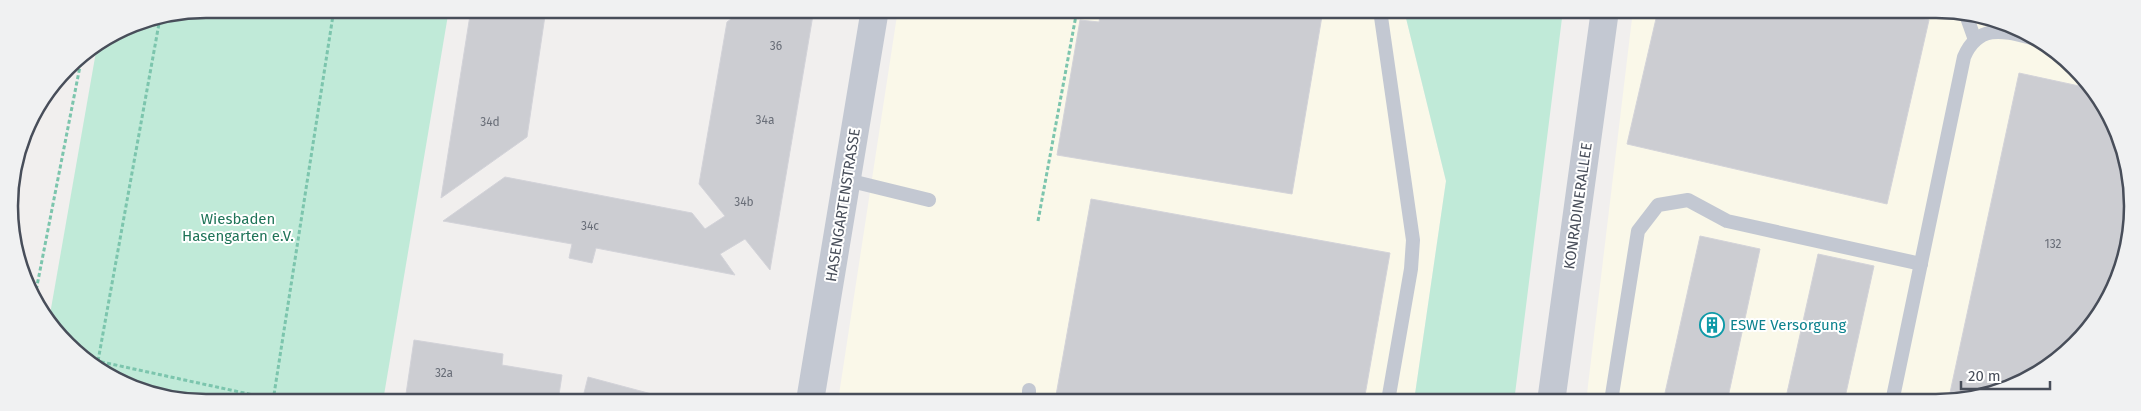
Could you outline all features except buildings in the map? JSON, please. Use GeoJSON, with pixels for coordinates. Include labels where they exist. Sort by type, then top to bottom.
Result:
{"type":"FeatureCollection","features":[{"type":"Feature","properties":{"kind":"street","name":"HASENGARTENSTRASSE"},"geometry":{"type":"LineString","coordinates":[[811,394],[874,18]]}},
{"type":"Feature","properties":{"kind":"street","name":"KONRADINERALLEE"},"geometry":{"type":"LineString","coordinates":[[1552,394],[1603,18]]}},
{"type":"Feature","properties":{"kind":"lane"},"geometry":{"type":"LineString","coordinates":[[1381,18],[1414,240],[1412,270],[1389,394]]}},
{"type":"Feature","properties":{"kind":"lane"},"geometry":{"type":"LineString","coordinates":[[1968,20],[1975,40]]}},
{"type":"Feature","properties":{"kind":"lane"},"geometry":{"type":"LineString","coordinates":[[1894,394],[1964,58],[1967,49],[1975,40],[1987,32],[2011,34]]}},
{"type":"Feature","properties":{"kind":"lane"},"geometry":{"type":"LineString","coordinates":[[847,180],[928,200]]}},
{"type":"Feature","properties":{"kind":"lane"},"geometry":{"type":"LineString","coordinates":[[1612,394],[1638,231],[1658,206],[1688,200],[1727,221],[1921,264]]}},
{"type":"Feature","properties":{"kind":"path"},"geometry":{"type":"LineString","coordinates":[[274,394],[333,18]]}},
{"type":"Feature","properties":{"kind":"path"},"geometry":{"type":"LineString","coordinates":[[1038,221],[1076,18]]}},
{"type":"Feature","properties":{"kind":"path"},"geometry":{"type":"LineString","coordinates":[[98,360],[159,23]]}},
{"type":"Feature","properties":{"kind":"path"},"geometry":{"type":"LineString","coordinates":[[37,288],[80,66]]}},
{"type":"Feature","properties":{"kind":"path"},"geometry":{"type":"LineString","coordinates":[[100,362],[246,394]]}},
{"type":"Feature","properties":{"kind":"shaded area"},"geometry":{"type":"Polygon","coordinates":[[[897,18],[1406,18],[1446,181],[1415,394],[839,394],[897,18]]]}},
{"type":"Feature","properties":{"kind":"shaded area"},"geometry":{"type":"Polygon","coordinates":[[[1632,18],[1948,18],[1972,21],[1996,27],[2019,37],[2050,56],[2085,91],[2104,122],[2114,145],[2120,169],[2124,206],[2120,242],[2114,266],[2104,289],[2085,320],[2050,355],[2019,374],[1996,384],[1972,390],[1935,394],[1587,394],[1632,18]]]}},
{"type":"Feature","properties":{"kind":"green space","name":"Wiesbaden Hasengarten e.V."},"geometry":{"type":"Polygon","coordinates":[[[447,18],[384,394],[206,394],[169,390],[145,384],[101,362],[82,347],[50,312],[96,53],[122,37],[145,27],[181,19],[447,18]]]}},
{"type":"Feature","properties":{"kind":"green space"},"geometry":{"type":"Polygon","coordinates":[[[1406,18],[1562,18],[1515,394],[1415,394],[1446,181],[1406,18]]]}},
{"type":"Feature","properties":{"kind":"place","name":"ESWE Versorgung"},"geometry":{"type":"Point","coordinates":[1712,325]}}]}
